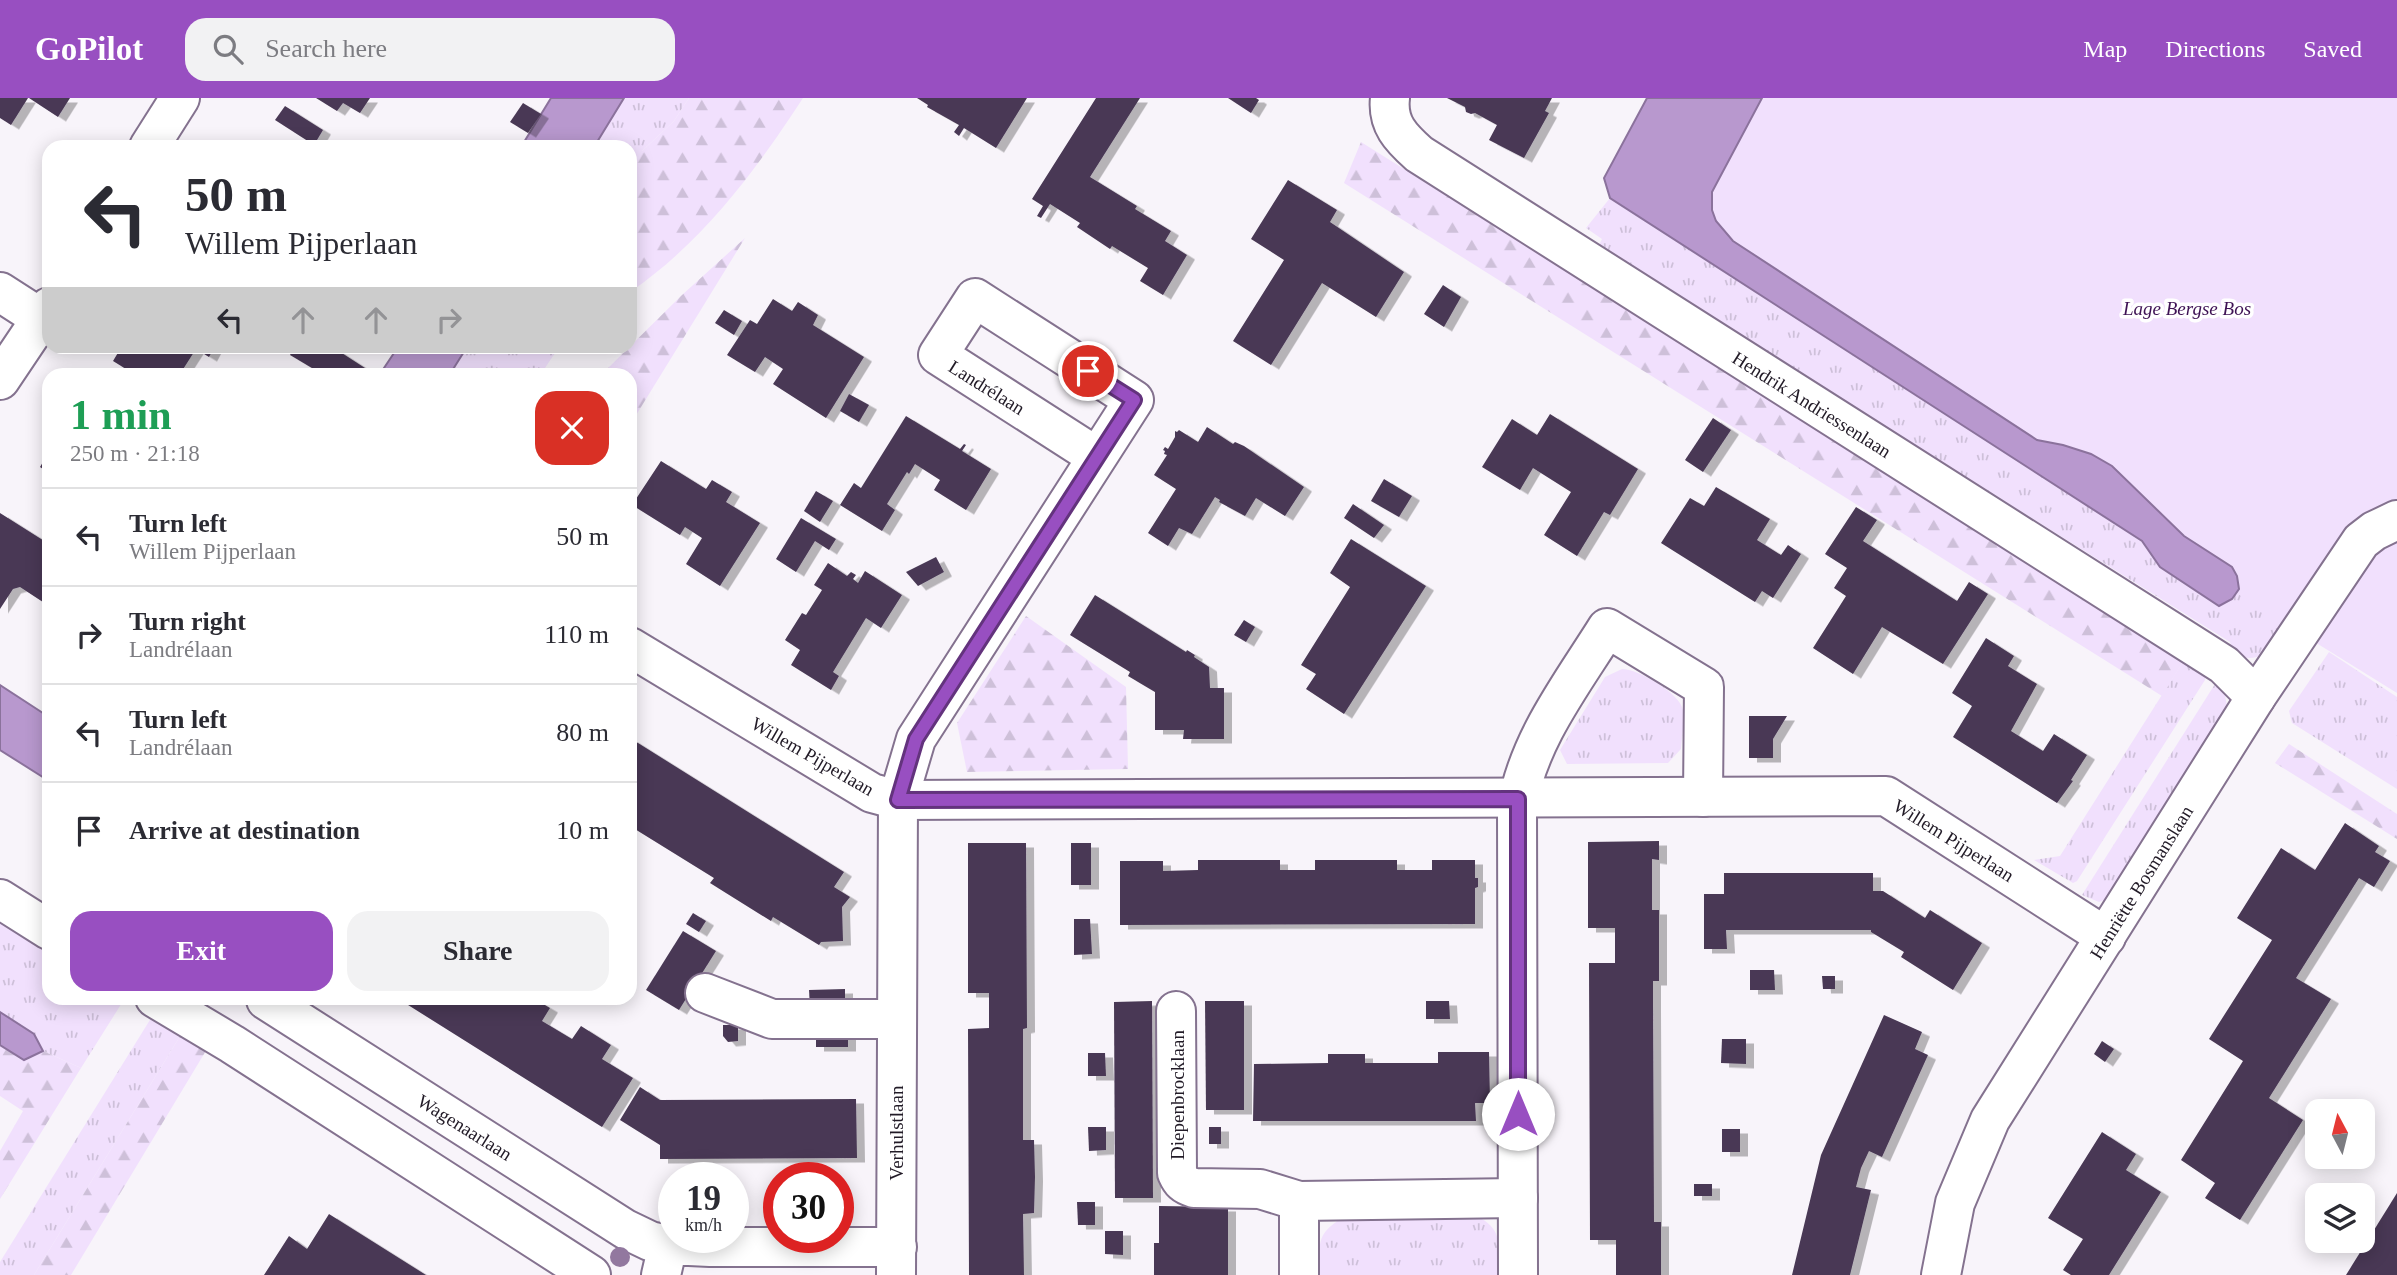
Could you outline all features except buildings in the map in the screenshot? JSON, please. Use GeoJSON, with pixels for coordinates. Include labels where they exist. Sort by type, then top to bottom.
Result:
{"type":"FeatureCollection","features":[{"type":"Feature","properties":{"kind":"street"},"geometry":{"type":"LineString","coordinates":[[153,140],[180,98]]}},
{"type":"Feature","properties":{"kind":"street","name":"Hendrik Andriessenlaan"},"geometry":{"type":"LineString","coordinates":[[1390,98],[1392,124],[1399,136],[1419,154],[2224,665],[2256,697]]}},
{"type":"Feature","properties":{"kind":"street"},"geometry":{"type":"LineString","coordinates":[[0,292],[42,312]]}},
{"type":"Feature","properties":{"kind":"street","name":"Landrélaan"},"geometry":{"type":"LineString","coordinates":[[898,800],[916,739],[1134,400],[975,298],[938,355],[1097,457]]}},
{"type":"Feature","properties":{"kind":"street"},"geometry":{"type":"LineString","coordinates":[[0,380],[42,317]]}},
{"type":"Feature","properties":{"kind":"street","name":"Henriëtte Bosmanslaan"},"geometry":{"type":"LineString","coordinates":[[1941,1275],[1955,1203],[1990,1120],[2256,697],[2361,541],[2395,520]]}},
{"type":"Feature","properties":{"kind":"street"},"geometry":{"type":"LineString","coordinates":[[1518,1275],[1518,799],[1540,736],[1607,628],[1704,687],[1703,797]]}},
{"type":"Feature","properties":{"kind":"street","name":"Willem Pijperlaan"},"geometry":{"type":"LineString","coordinates":[[637,651],[872,793],[898,800],[1886,796],[2106,937]]}},
{"type":"Feature","properties":{"kind":"street","name":"Verhulstlaan"},"geometry":{"type":"LineString","coordinates":[[665,1260],[710,1247],[896,1261],[898,800]]}},
{"type":"Feature","properties":{"kind":"street"},"geometry":{"type":"LineString","coordinates":[[0,899],[42,926]]}},
{"type":"Feature","properties":{"kind":"street"},"geometry":{"type":"LineString","coordinates":[[705,993],[772,1019],[896,1019]]}},
{"type":"Feature","properties":{"kind":"street"},"geometry":{"type":"LineString","coordinates":[[167,1005],[232,1044],[591,1275]]}},
{"type":"Feature","properties":{"kind":"street","name":"Wagenaarlaan"},"geometry":{"type":"LineString","coordinates":[[232,1044],[261,1005]]}},
{"type":"Feature","properties":{"kind":"street","name":"Wagenaarlaan"},"geometry":{"type":"LineString","coordinates":[[275,1005],[625,1229],[650,1241],[665,1260]]}},
{"type":"Feature","properties":{"kind":"street","name":"Diepenbrocklaan"},"geometry":{"type":"LineString","coordinates":[[1176,1011],[1177,1173],[1180,1181],[1194,1188],[1268,1190],[1299,1201],[1518,1198]]}},
{"type":"Feature","properties":{"kind":"street"},"geometry":{"type":"LineString","coordinates":[[1299,1201],[1299,1275]]}},
{"type":"Feature","properties":{"kind":"green space"},"geometry":{"type":"Polygon","coordinates":[[[624,98],[689,98],[674,121],[642,151],[637,151],[637,140],[598,140],[624,98]]]}},
{"type":"Feature","properties":{"kind":"green space"},"geometry":{"type":"Polygon","coordinates":[[[689,98],[803,98],[726,204],[681,251],[637,287],[637,151],[642,151],[674,121],[689,98]]]}},
{"type":"Feature","properties":{"kind":"green space","name":"Lage Bergse Bos"},"geometry":{"type":"Polygon","coordinates":[[[1706,98],[2397,98],[2397,693],[2247,600],[1647,202],[1706,98]]]}},
{"type":"Feature","properties":{"kind":"green space"},"geometry":{"type":"Polygon","coordinates":[[[1361,142],[2184,660],[2162,696],[1344,183],[1361,142]]]}},
{"type":"Feature","properties":{"kind":"green space"},"geometry":{"type":"Polygon","coordinates":[[[1610,198],[2142,541],[2160,567],[2219,606],[2239,589],[2397,362],[2275,647],[2256,657],[2241,657],[2234,655],[2230,642],[1598,247],[1602,239],[1586,228],[1610,198]]]}},
{"type":"Feature","properties":{"kind":"green space"},"geometry":{"type":"Polygon","coordinates":[[[745,238],[637,414],[637,368],[608,368],[622,354],[637,354],[637,339],[745,238]]]}},
{"type":"Feature","properties":{"kind":"green space"},"geometry":{"type":"Polygon","coordinates":[[[463,354],[554,354],[545,368],[454,368],[463,354]]]}},
{"type":"Feature","properties":{"kind":"green space"},"geometry":{"type":"Polygon","coordinates":[[[1026,616],[1126,687],[1128,769],[967,772],[957,723],[1026,616]]]}},
{"type":"Feature","properties":{"kind":"green space"},"geometry":{"type":"Polygon","coordinates":[[[2329,652],[2397,697],[2397,789],[2292,723],[2289,711],[2329,652]]]}},
{"type":"Feature","properties":{"kind":"green space"},"geometry":{"type":"Polygon","coordinates":[[[2184,660],[2206,674],[2205,680],[2077,881],[2073,883],[2034,860],[2060,856],[2184,660]]]}},
{"type":"Feature","properties":{"kind":"green space"},"geometry":{"type":"Polygon","coordinates":[[[1622,669],[1638,673],[1657,683],[1680,703],[1684,719],[1681,749],[1668,763],[1567,764],[1560,750],[1605,677],[1622,669]]]}},
{"type":"Feature","properties":{"kind":"green space"},"geometry":{"type":"Polygon","coordinates":[[[2215,684],[2225,695],[2228,712],[2114,896],[2099,902],[2082,895],[2215,684]]]}},
{"type":"Feature","properties":{"kind":"green space"},"geometry":{"type":"Polygon","coordinates":[[[2289,744],[2397,814],[2397,839],[2275,763],[2289,744]]]}},
{"type":"Feature","properties":{"kind":"green space"},"geometry":{"type":"Polygon","coordinates":[[[0,919],[42,946],[42,1005],[121,1005],[81,1068],[43,1051],[34,1034],[0,1012],[0,919]]]}},
{"type":"Feature","properties":{"kind":"green space"},"geometry":{"type":"Polygon","coordinates":[[[153,1015],[182,1033],[34,1275],[0,1275],[0,1262],[153,1015]]]}},
{"type":"Feature","properties":{"kind":"green space"},"geometry":{"type":"Polygon","coordinates":[[[182,1033],[207,1049],[71,1275],[34,1275],[182,1033]]]}},
{"type":"Feature","properties":{"kind":"green space"},"geometry":{"type":"Polygon","coordinates":[[[0,1045],[24,1060],[43,1051],[81,1068],[0,1199],[0,1151],[23,1111],[0,1096],[0,1045]]]}},
{"type":"Feature","properties":{"kind":"green space"},"geometry":{"type":"Polygon","coordinates":[[[1345,1216],[1478,1217],[1487,1222],[1496,1234],[1499,1249],[1498,1275],[1320,1275],[1323,1235],[1345,1216]]]}},
{"type":"Feature","properties":{"kind":"shaded area"},"geometry":{"type":"Polygon","coordinates":[[[551,98],[624,98],[598,140],[525,140],[551,98]]]}},
{"type":"Feature","properties":{"kind":"shaded area"},"geometry":{"type":"Polygon","coordinates":[[[1647,98],[1762,98],[1712,192],[1712,210],[1716,221],[1733,241],[2037,440],[2091,454],[2112,466],[2184,536],[2232,567],[2239,589],[2232,599],[2219,606],[2160,567],[2142,541],[1610,198],[1604,178],[1647,98]]]}},
{"type":"Feature","properties":{"kind":"shaded area"},"geometry":{"type":"Polygon","coordinates":[[[393,354],[463,354],[454,368],[384,368],[393,354]]]}},
{"type":"Feature","properties":{"kind":"shaded area"},"geometry":{"type":"Polygon","coordinates":[[[0,685],[42,712],[42,777],[0,750],[0,685]]]}},
{"type":"Feature","properties":{"kind":"shaded area"},"geometry":{"type":"Polygon","coordinates":[[[0,1012],[34,1034],[43,1051],[24,1060],[0,1045],[0,1012]]]}},
{"type":"Feature","properties":{"kind":"route"},"geometry":{"type":"LineString","coordinates":[[1088,371],[1134,400],[916,739],[898,800],[1518,799],[1518,1114]]}}]}
